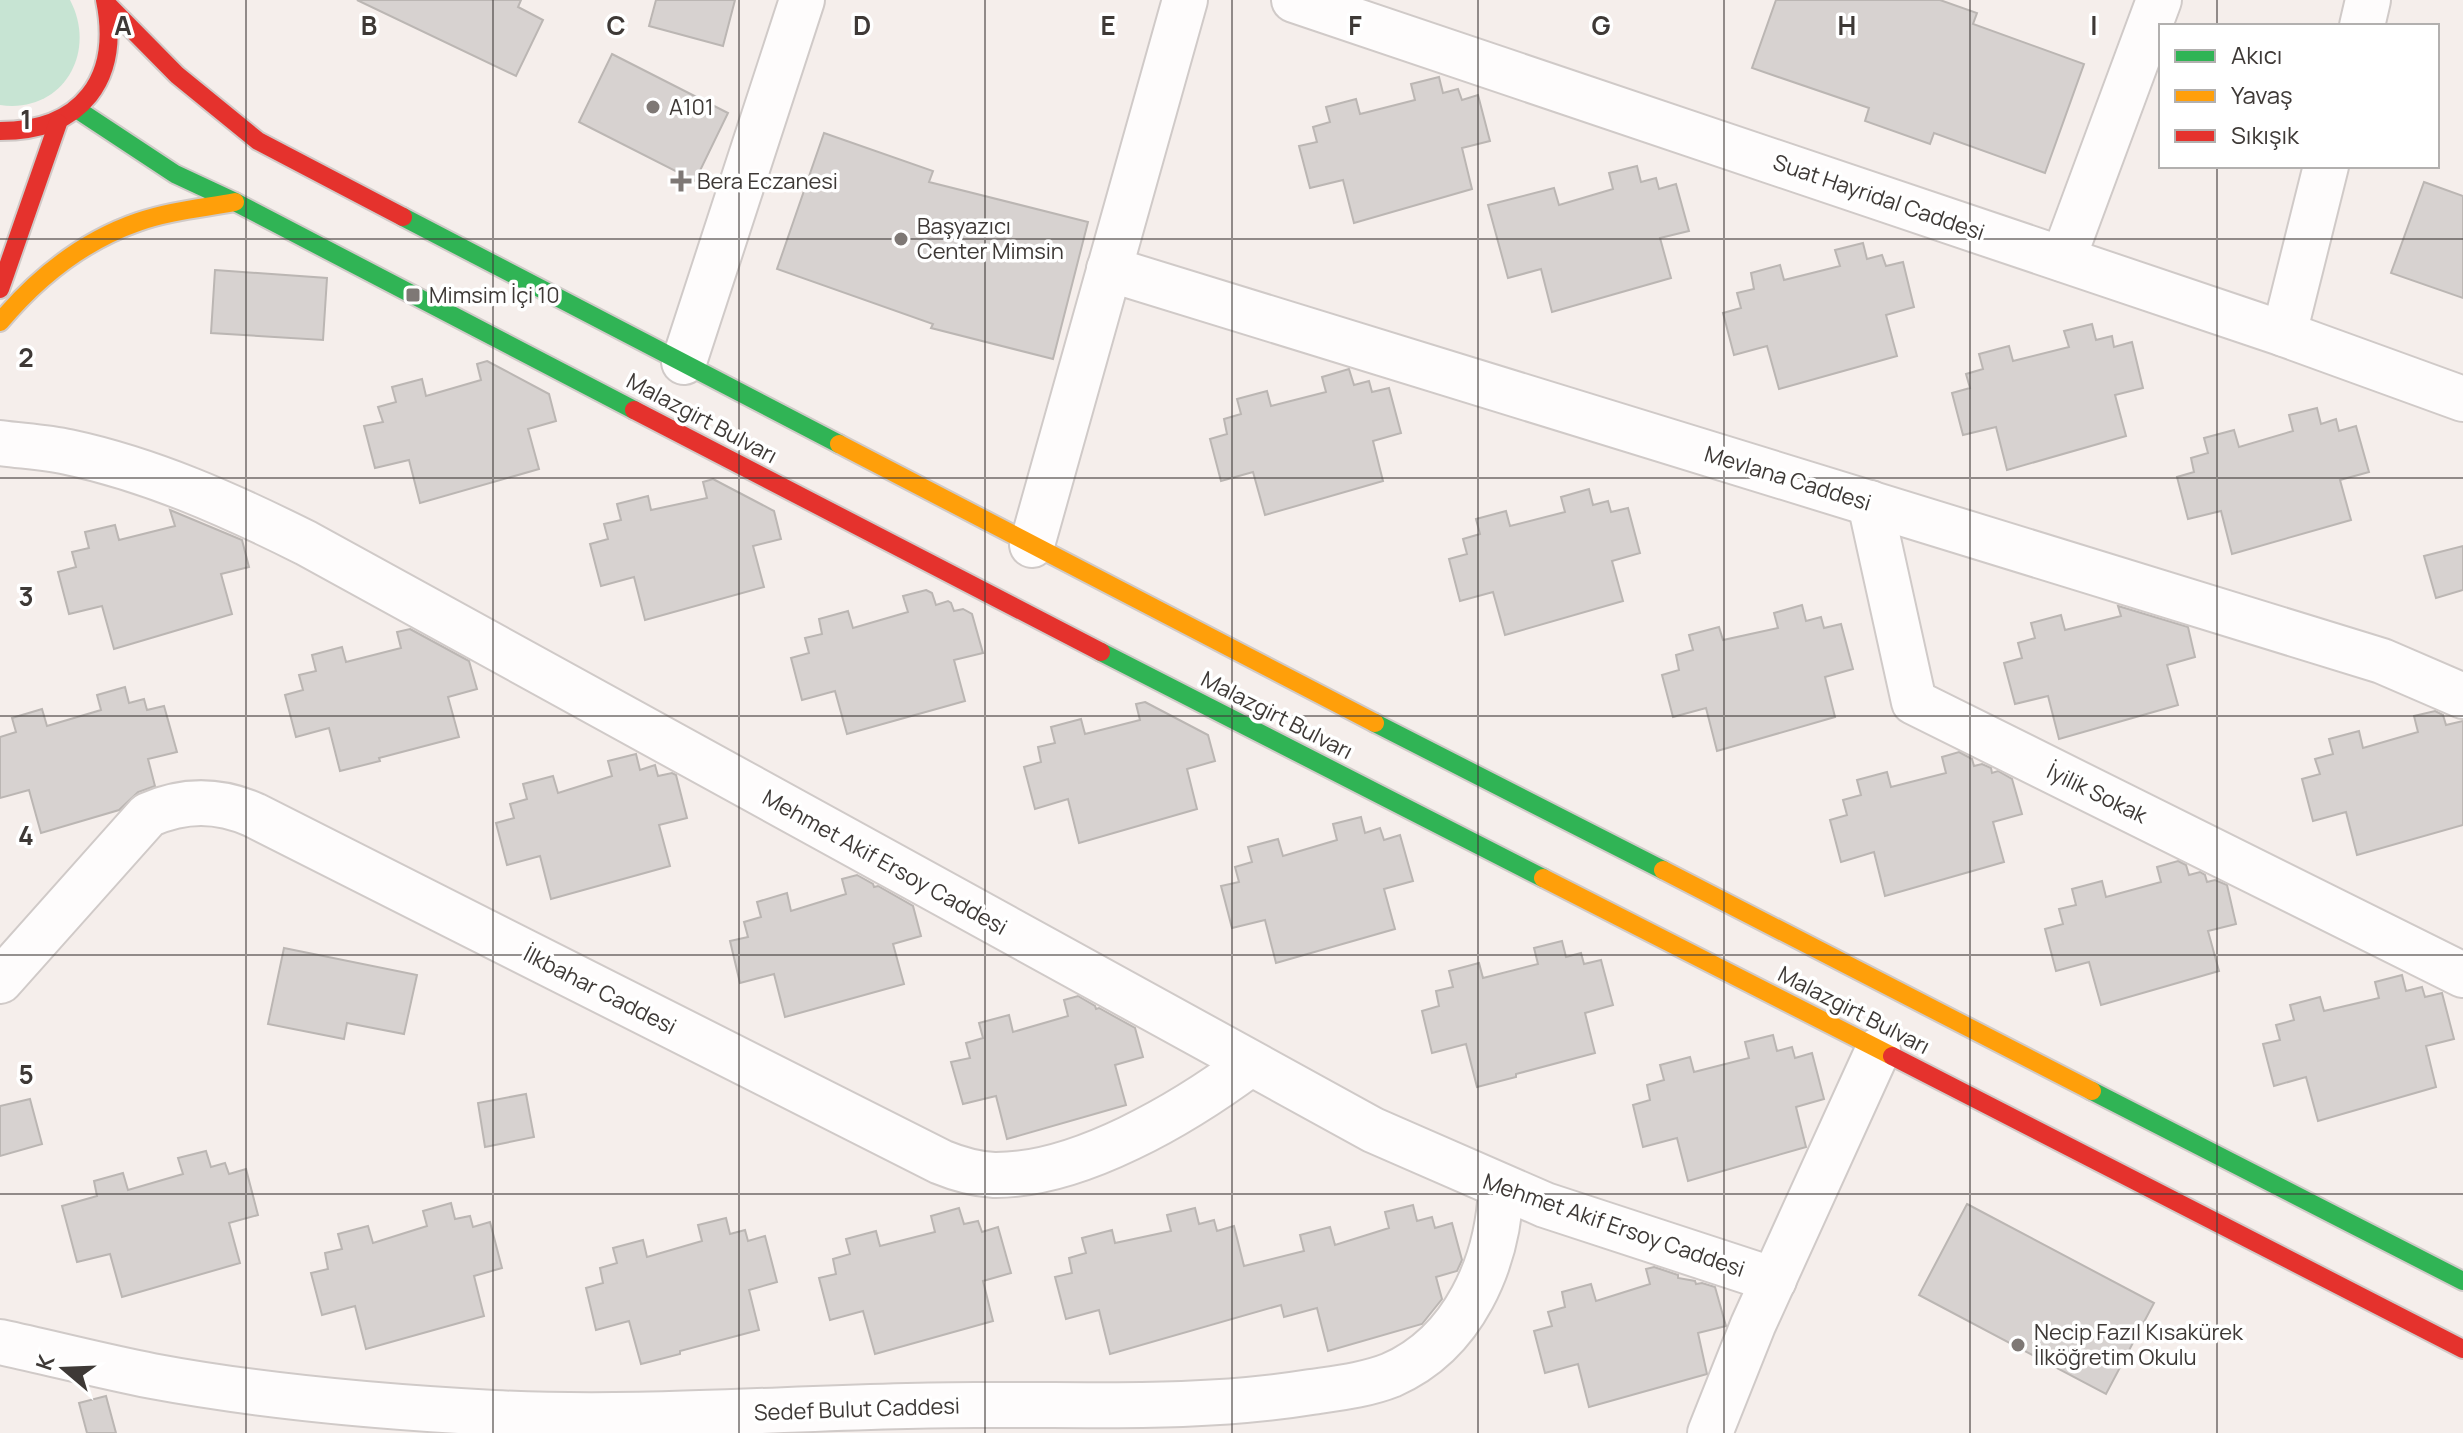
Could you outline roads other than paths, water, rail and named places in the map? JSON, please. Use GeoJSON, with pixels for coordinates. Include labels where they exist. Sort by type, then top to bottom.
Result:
{"type":"FeatureCollection","features":[{"type":"Feature","properties":{"kind":"highway","name":"Malazgirt Bulvarı"},"geometry":{"type":"LineString","coordinates":[[105,2],[177,75],[258,141],[1638,860],[2463,1281]]}},
{"type":"Feature","properties":{"kind":"highway"},"geometry":{"type":"LineString","coordinates":[[0,131],[36,131],[58,123],[78,110],[93,92],[105,72],[111,49],[111,26],[105,2]]}},
{"type":"Feature","properties":{"kind":"highway","name":"Malazgirt Bulvarı"},"geometry":{"type":"LineString","coordinates":[[78,110],[175,174],[235,202],[959,579],[2463,1349]]}},
{"type":"Feature","properties":{"kind":"highway"},"geometry":{"type":"LineString","coordinates":[[0,289],[58,123]]}},
{"type":"Feature","properties":{"kind":"highway"},"geometry":{"type":"LineString","coordinates":[[0,322],[36,284],[70,257],[119,229],[142,221],[235,202]]}},
{"type":"Feature","properties":{"kind":"street"},"geometry":{"type":"LineString","coordinates":[[684,362],[802,0]]}},
{"type":"Feature","properties":{"kind":"street"},"geometry":{"type":"LineString","coordinates":[[1032,545],[1185,0]]}},
{"type":"Feature","properties":{"kind":"street","name":"Suat Hayridal Caddesi"},"geometry":{"type":"LineString","coordinates":[[1294,0],[2284,334],[2463,399]]}},
{"type":"Feature","properties":{"kind":"street"},"geometry":{"type":"LineString","coordinates":[[2063,259],[2159,0]]}},
{"type":"Feature","properties":{"kind":"street"},"geometry":{"type":"LineString","coordinates":[[2362,24],[2368,0]]}},
{"type":"Feature","properties":{"kind":"street"},"geometry":{"type":"LineString","coordinates":[[2284,334],[2326,168]]}},
{"type":"Feature","properties":{"kind":"street","name":"Mevlana Caddesi"},"geometry":{"type":"LineString","coordinates":[[1109,269],[2382,661],[2463,696]]}},
{"type":"Feature","properties":{"kind":"street","name":"Mehmet Akif Ersoy Caddesi"},"geometry":{"type":"LineString","coordinates":[[0,443],[67,452],[124,467],[245,512],[1373,1130],[1545,1205],[1774,1280]]}},
{"type":"Feature","properties":{"kind":"street","name":"İyilik Sokak"},"geometry":{"type":"LineString","coordinates":[[1870,503],[1914,702],[2463,975]]}},
{"type":"Feature","properties":{"kind":"street","name":"İlkbahar Caddesi"},"geometry":{"type":"LineString","coordinates":[[0,981],[148,815],[179,804],[216,803],[254,815],[913,1148],[965,1171],[992,1175],[1020,1174],[1083,1157],[1117,1144],[1189,1106],[1250,1064]]}},
{"type":"Feature","properties":{"kind":"street"},"geometry":{"type":"LineString","coordinates":[[1710,1433],[1774,1280],[1878,1050]]}},
{"type":"Feature","properties":{"kind":"street","name":"Sedef Bulut Caddesi"},"geometry":{"type":"LineString","coordinates":[[0,1342],[152,1376],[266,1393],[381,1406],[496,1413],[620,1416],[744,1413],[868,1405],[1224,1403],[1372,1382],[1424,1355],[1455,1324],[1485,1274],[1495,1246],[1501,1188]]}},
{"type":"Feature","properties":{"kind":"place","name":"A101"},"geometry":{"type":"Point","coordinates":[653,107]}},
{"type":"Feature","properties":{"kind":"place","name":"Bera Eczanesi"},"geometry":{"type":"Point","coordinates":[681,181]}},
{"type":"Feature","properties":{"kind":"place","name":"Başyazıcı Center Mimsin"},"geometry":{"type":"Point","coordinates":[901,239]}},
{"type":"Feature","properties":{"kind":"place","name":"Mimsim İçi 10"},"geometry":{"type":"Point","coordinates":[413,295]}},
{"type":"Feature","properties":{"kind":"place","name":"Necip Fazıl Kısakürek İlköğretim Okulu"},"geometry":{"type":"Point","coordinates":[2018,1345]}}]}
